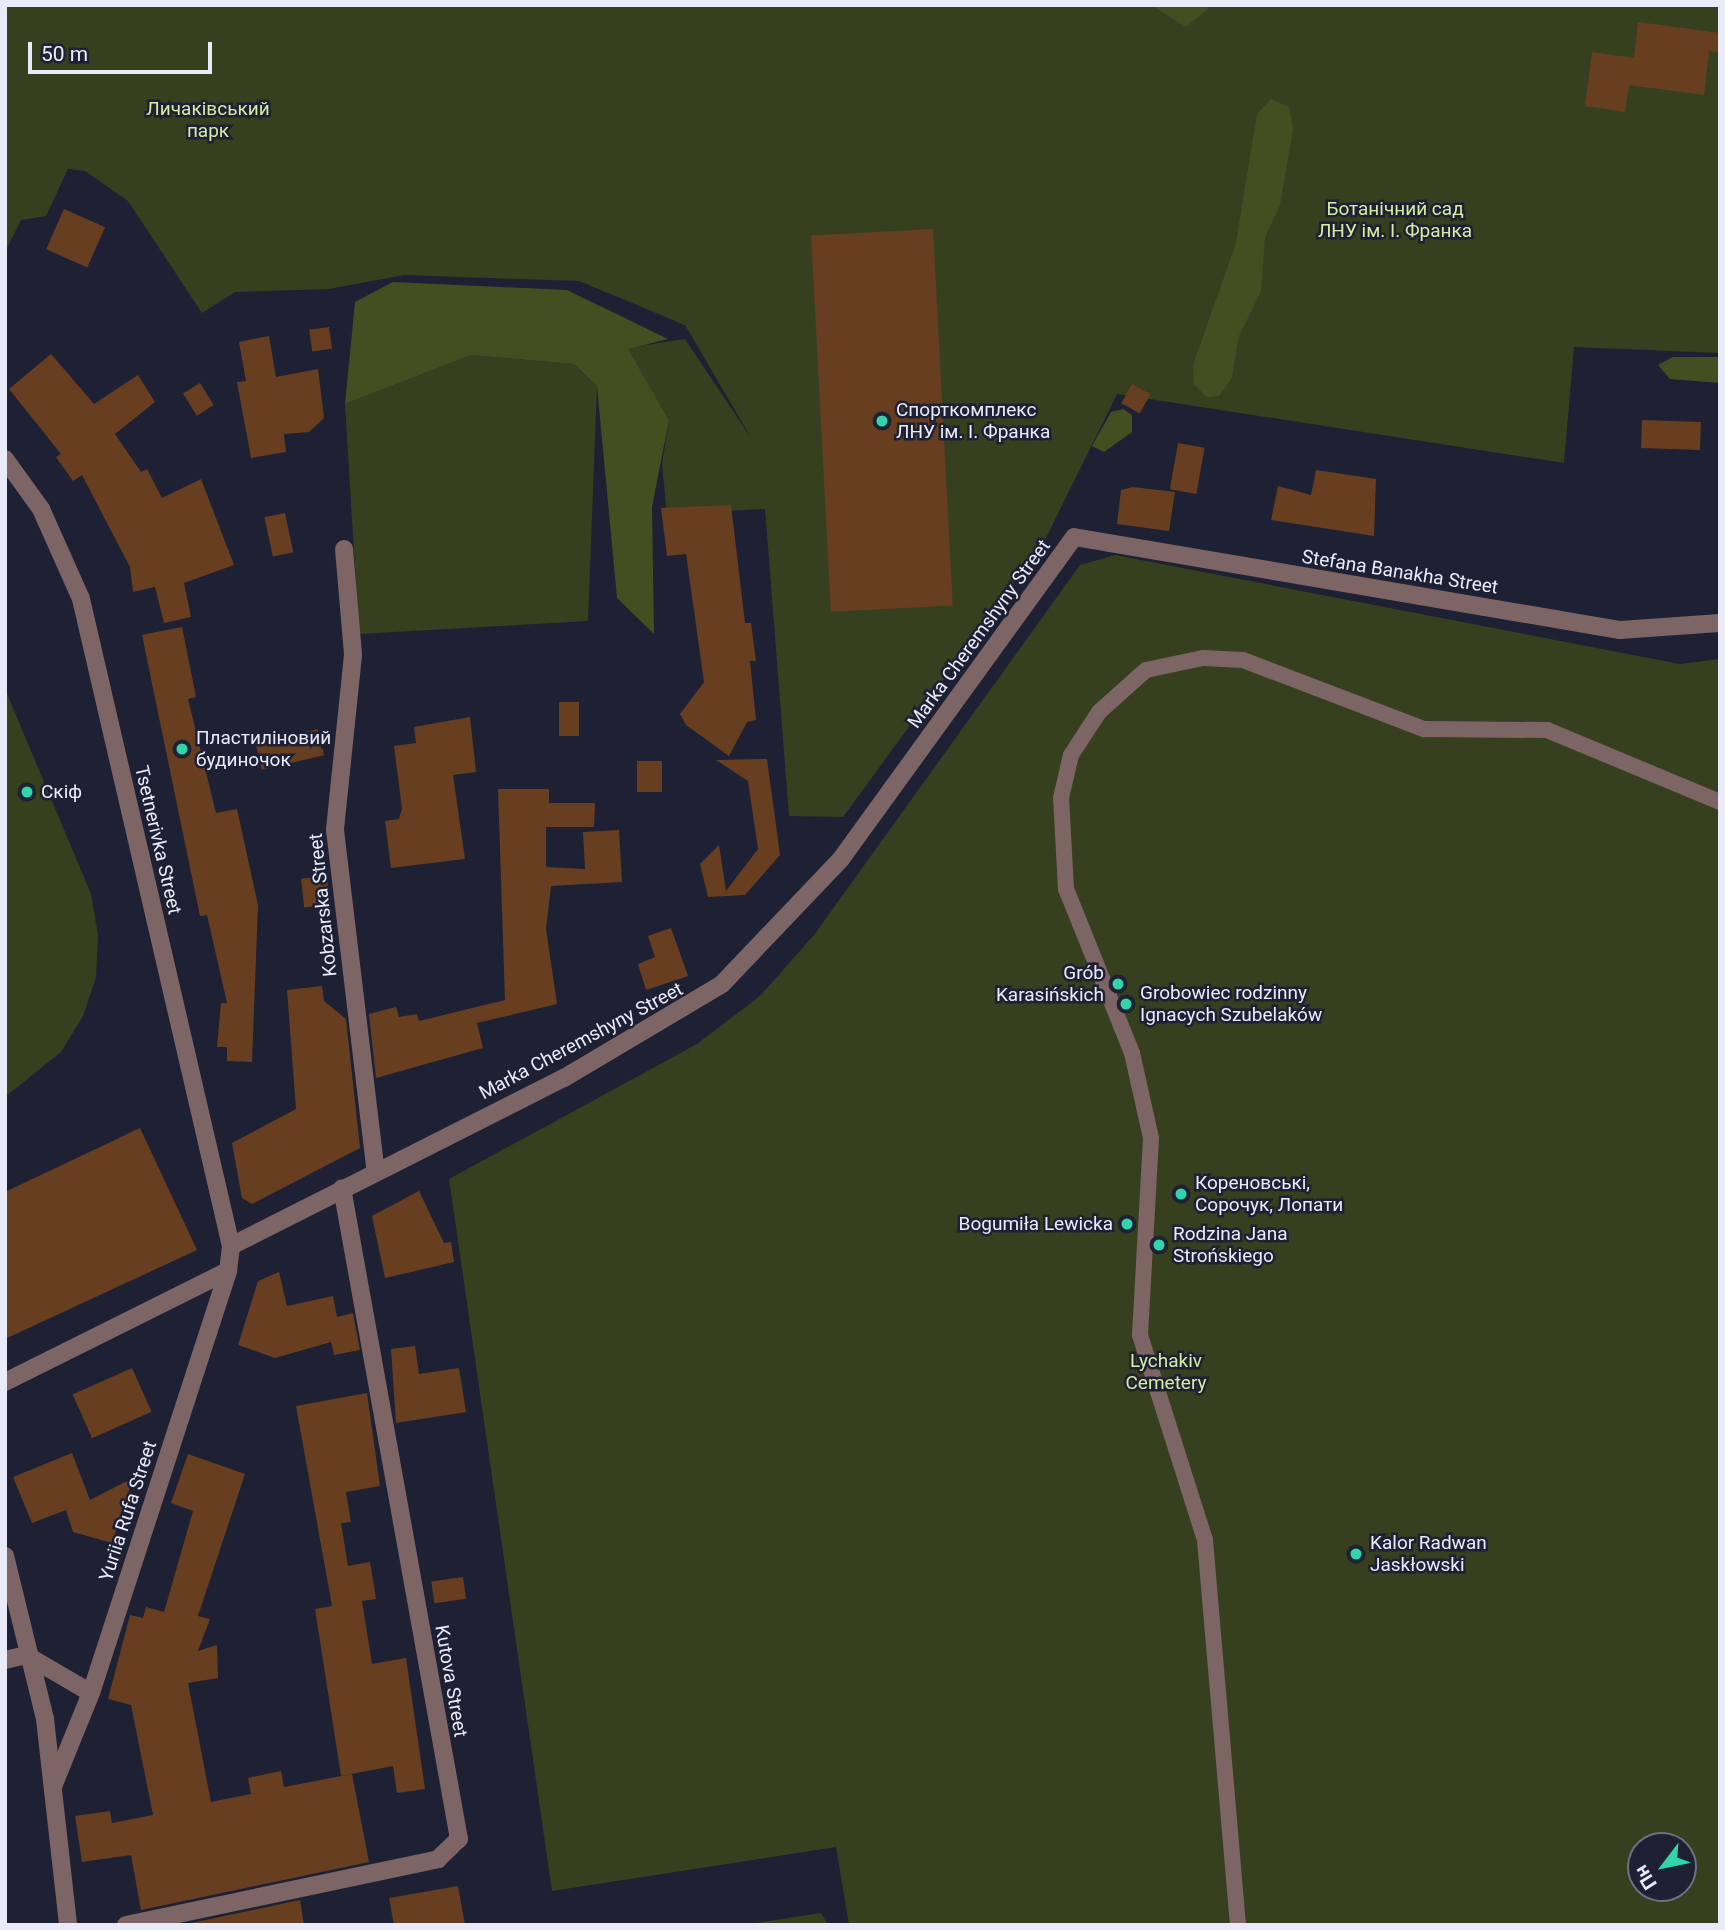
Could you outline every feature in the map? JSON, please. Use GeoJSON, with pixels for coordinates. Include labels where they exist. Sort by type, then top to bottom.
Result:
{"type":"FeatureCollection","features":[{"type":"Feature","properties":{"kind":"street","name":"Tsetnerivka Street"},"geometry":{"type":"LineString","coordinates":[[5,459],[41,509],[81,599],[231,1246]]}},
{"type":"Feature","properties":{"kind":"street","name":"Marka Cheremshyny Street"},"geometry":{"type":"LineString","coordinates":[[231,1246],[658,1027],[737,971],[841,859],[1074,537]]}},
{"type":"Feature","properties":{"kind":"street","name":"Stefana Banakha Street"},"geometry":{"type":"LineString","coordinates":[[1074,537],[1620,630],[1720,624]]}},
{"type":"Feature","properties":{"kind":"street","name":"Kobzarska Street"},"geometry":{"type":"LineString","coordinates":[[344,549],[353,655],[335,830],[376,1172]]}},
{"type":"Feature","properties":{"kind":"street"},"geometry":{"type":"LineString","coordinates":[[1238,1925],[1205,1540],[1140,1335],[1151,1138],[1132,1053],[1066,888],[1061,797],[1071,755],[1099,712],[1146,670],[1203,659],[1242,660],[1424,729],[1547,730],[1720,802]]}},
{"type":"Feature","properties":{"kind":"street","name":"Kutova Street"},"geometry":{"type":"LineString","coordinates":[[126,1925],[438,1859],[459,1839],[342,1188]]}},
{"type":"Feature","properties":{"kind":"street"},"geometry":{"type":"LineString","coordinates":[[5,1382],[228,1271],[231,1246]]}},
{"type":"Feature","properties":{"kind":"street","name":"Yuriia Rufa Street"},"geometry":{"type":"LineString","coordinates":[[53,1787],[91,1693],[228,1271]]}},
{"type":"Feature","properties":{"kind":"street"},"geometry":{"type":"LineString","coordinates":[[5,1556],[26,1655],[45,1719],[68,1925]]}},
{"type":"Feature","properties":{"kind":"street"},"geometry":{"type":"LineString","coordinates":[[5,1660],[26,1655],[91,1693]]}},
{"type":"Feature","properties":{"kind":"green space"},"geometry":{"type":"Polygon","coordinates":[[[5,5],[1720,5],[1720,353],[1574,347],[1564,463],[1117,394],[1044,542],[843,817],[789,816],[765,509],[667,514],[662,464],[669,420],[627,348],[685,339],[753,441],[685,325],[579,281],[404,275],[329,289],[235,292],[202,313],[128,201],[85,171],[68,169],[46,216],[21,220],[5,252],[5,5]]]}},
{"type":"Feature","properties":{"kind":"green space"},"geometry":{"type":"Polygon","coordinates":[[[1151,5],[1208,5],[1209,8],[1186,27],[1151,5]]]}},
{"type":"Feature","properties":{"kind":"green space"},"geometry":{"type":"Polygon","coordinates":[[[1271,99],[1289,107],[1293,129],[1280,205],[1265,237],[1261,291],[1239,336],[1232,378],[1219,396],[1207,397],[1194,384],[1193,365],[1236,243],[1257,114],[1271,99]]]}},
{"type":"Feature","properties":{"kind":"green space"},"geometry":{"type":"Polygon","coordinates":[[[393,282],[567,290],[668,339],[628,349],[669,420],[652,507],[654,634],[617,598],[597,386],[574,364],[471,355],[345,404],[355,302],[393,282]]]}},
{"type":"Feature","properties":{"kind":"green space"},"geometry":{"type":"Polygon","coordinates":[[[471,355],[574,364],[597,386],[588,621],[359,634],[345,404],[471,355]]]}},
{"type":"Feature","properties":{"kind":"green space"},"geometry":{"type":"Polygon","coordinates":[[[1673,357],[1720,357],[1720,383],[1670,379],[1658,365],[1673,357]]]}},
{"type":"Feature","properties":{"kind":"green space"},"geometry":{"type":"Polygon","coordinates":[[[1123,409],[1132,415],[1132,432],[1104,452],[1092,446],[1111,412],[1123,409]]]}},
{"type":"Feature","properties":{"kind":"green space","name":"Lychakiv Cemetery"},"geometry":{"type":"Polygon","coordinates":[[[1115,555],[1680,664],[1720,659],[1720,1925],[849,1925],[836,1847],[552,1891],[449,1179],[697,1044],[760,996],[814,935],[1080,565],[1115,555]]]}},
{"type":"Feature","properties":{"kind":"green space","name":"Скіф"},"geometry":{"type":"Polygon","coordinates":[[[5,689],[91,894],[98,935],[96,977],[83,1016],[61,1052],[5,1097],[5,689]]]}},
{"type":"Feature","properties":{"kind":"green space"},"geometry":{"type":"Polygon","coordinates":[[[821,1913],[828,1925],[743,1925],[821,1913]]]}},
{"type":"Feature","properties":{"kind":"building"},"geometry":{"type":"Polygon","coordinates":[[[1638,22],[1720,33],[1720,53],[1709,51],[1704,95],[1629,85],[1625,112],[1585,106],[1592,52],[1634,58],[1638,22]]]}},
{"type":"Feature","properties":{"kind":"building"},"geometry":{"type":"Polygon","coordinates":[[[64,209],[105,227],[87,267],[46,249],[64,209]]]}},
{"type":"Feature","properties":{"kind":"building","name":"Спорткомплекс ЛНУ ім. І. Франка"},"geometry":{"type":"Polygon","coordinates":[[[933,229],[953,605],[831,612],[811,235],[933,229]]]}},
{"type":"Feature","properties":{"kind":"building"},"geometry":{"type":"Polygon","coordinates":[[[329,327],[332,349],[312,352],[309,330],[329,327]]]}},
{"type":"Feature","properties":{"kind":"building"},"geometry":{"type":"Polygon","coordinates":[[[269,336],[276,377],[318,369],[324,418],[309,432],[284,434],[286,452],[251,458],[237,382],[246,381],[239,342],[269,336]]]}},
{"type":"Feature","properties":{"kind":"building"},"geometry":{"type":"Polygon","coordinates":[[[51,354],[94,404],[138,375],[155,402],[115,434],[141,472],[147,469],[162,498],[201,479],[234,565],[184,583],[191,617],[164,623],[155,587],[133,592],[130,567],[82,475],[73,481],[56,457],[61,454],[9,389],[51,354]]]}},
{"type":"Feature","properties":{"kind":"building"},"geometry":{"type":"Polygon","coordinates":[[[200,383],[214,405],[197,416],[183,394],[200,383]]]}},
{"type":"Feature","properties":{"kind":"building"},"geometry":{"type":"Polygon","coordinates":[[[1132,384],[1150,394],[1140,413],[1121,403],[1132,384]]]}},
{"type":"Feature","properties":{"kind":"building"},"geometry":{"type":"Polygon","coordinates":[[[1642,420],[1701,422],[1700,450],[1641,448],[1642,420]]]}},
{"type":"Feature","properties":{"kind":"building"},"geometry":{"type":"Polygon","coordinates":[[[1178,443],[1205,448],[1196,494],[1170,489],[1178,443]]]}},
{"type":"Feature","properties":{"kind":"building"},"geometry":{"type":"Polygon","coordinates":[[[1316,470],[1376,479],[1374,536],[1271,520],[1278,486],[1311,495],[1316,470]]]}},
{"type":"Feature","properties":{"kind":"building"},"geometry":{"type":"Polygon","coordinates":[[[1133,487],[1175,492],[1169,531],[1117,524],[1121,490],[1133,487]]]}},
{"type":"Feature","properties":{"kind":"building"},"geometry":{"type":"Polygon","coordinates":[[[731,505],[745,623],[751,623],[756,661],[750,661],[756,720],[747,722],[729,756],[686,725],[680,714],[704,682],[686,554],[667,556],[661,508],[731,505]]]}},
{"type":"Feature","properties":{"kind":"building"},"geometry":{"type":"Polygon","coordinates":[[[285,513],[293,552],[273,556],[264,517],[285,513]]]}},
{"type":"Feature","properties":{"kind":"building"},"geometry":{"type":"Polygon","coordinates":[[[182,627],[196,697],[188,699],[216,813],[237,809],[258,905],[252,1062],[227,1061],[227,1047],[217,1047],[221,1003],[227,1003],[207,915],[200,916],[142,635],[182,627]]]}},
{"type":"Feature","properties":{"kind":"building"},"geometry":{"type":"Polygon","coordinates":[[[559,702],[579,702],[579,736],[559,736],[559,702]]]}},
{"type":"Feature","properties":{"kind":"building"},"geometry":{"type":"Polygon","coordinates":[[[470,717],[476,772],[453,775],[465,859],[391,868],[385,821],[399,819],[402,809],[394,746],[416,743],[414,727],[470,717]]]}},
{"type":"Feature","properties":{"kind":"building"},"geometry":{"type":"Polygon","coordinates":[[[318,729],[324,755],[262,770],[256,743],[318,729]]]}},
{"type":"Feature","properties":{"kind":"building"},"geometry":{"type":"Polygon","coordinates":[[[767,759],[780,855],[745,895],[708,897],[700,864],[719,845],[726,891],[758,849],[748,781],[716,760],[767,759]]]}},
{"type":"Feature","properties":{"kind":"building"},"geometry":{"type":"Polygon","coordinates":[[[637,761],[662,761],[662,792],[637,792],[637,761]]]}},
{"type":"Feature","properties":{"kind":"building"},"geometry":{"type":"Polygon","coordinates":[[[498,789],[549,789],[549,803],[595,803],[594,827],[546,827],[546,867],[585,869],[583,832],[619,830],[622,882],[551,886],[546,929],[557,1004],[477,1023],[483,1048],[376,1078],[369,1014],[396,1007],[399,1017],[417,1014],[419,1021],[505,1000],[498,789]]]}},
{"type":"Feature","properties":{"kind":"building"},"geometry":{"type":"Polygon","coordinates":[[[327,876],[330,905],[304,908],[301,879],[327,876]]]}},
{"type":"Feature","properties":{"kind":"building"},"geometry":{"type":"Polygon","coordinates":[[[671,928],[688,976],[646,990],[638,964],[655,957],[648,936],[671,928]]]}},
{"type":"Feature","properties":{"kind":"building"},"geometry":{"type":"Polygon","coordinates":[[[322,986],[324,1001],[346,1019],[360,1148],[252,1204],[242,1198],[232,1143],[296,1109],[287,990],[322,986]]]}},
{"type":"Feature","properties":{"kind":"building"},"geometry":{"type":"Polygon","coordinates":[[[140,1128],[197,1250],[5,1339],[5,1192],[140,1128]]]}},
{"type":"Feature","properties":{"kind":"building"},"geometry":{"type":"Polygon","coordinates":[[[419,1191],[444,1243],[451,1242],[454,1262],[385,1278],[372,1216],[419,1191]]]}},
{"type":"Feature","properties":{"kind":"building"},"geometry":{"type":"Polygon","coordinates":[[[279,1272],[287,1306],[333,1296],[337,1317],[353,1313],[360,1350],[334,1355],[331,1342],[275,1358],[238,1345],[258,1281],[279,1272]]]}},
{"type":"Feature","properties":{"kind":"building"},"geometry":{"type":"Polygon","coordinates":[[[415,1346],[419,1374],[459,1368],[466,1412],[396,1423],[391,1349],[415,1346]]]}},
{"type":"Feature","properties":{"kind":"building"},"geometry":{"type":"Polygon","coordinates":[[[132,1368],[152,1412],[92,1438],[73,1394],[132,1368]]]}},
{"type":"Feature","properties":{"kind":"building"},"geometry":{"type":"Polygon","coordinates":[[[367,1393],[380,1486],[346,1492],[351,1522],[341,1523],[348,1566],[370,1562],[376,1599],[362,1601],[372,1664],[406,1658],[425,1789],[397,1793],[393,1766],[341,1776],[315,1609],[332,1606],[296,1406],[367,1393]]]}},
{"type":"Feature","properties":{"kind":"building"},"geometry":{"type":"Polygon","coordinates":[[[72,1453],[90,1500],[133,1478],[112,1543],[73,1532],[66,1510],[32,1523],[13,1477],[72,1453]]]}},
{"type":"Feature","properties":{"kind":"building"},"geometry":{"type":"Polygon","coordinates":[[[188,1454],[245,1474],[198,1616],[210,1619],[198,1651],[217,1645],[218,1678],[188,1683],[211,1802],[251,1794],[248,1778],[281,1771],[284,1787],[352,1774],[369,1862],[141,1910],[131,1855],[82,1862],[75,1816],[110,1811],[112,1823],[153,1815],[131,1705],[108,1699],[130,1615],[143,1618],[146,1607],[164,1612],[193,1511],[171,1503],[188,1454]]]}},
{"type":"Feature","properties":{"kind":"building"},"geometry":{"type":"Polygon","coordinates":[[[463,1577],[466,1599],[434,1603],[431,1581],[463,1577]]]}},
{"type":"Feature","properties":{"kind":"building"},"geometry":{"type":"Polygon","coordinates":[[[458,1886],[465,1925],[394,1925],[389,1898],[458,1886]]]}},
{"type":"Feature","properties":{"kind":"building"},"geometry":{"type":"Polygon","coordinates":[[[300,1900],[304,1925],[182,1925],[300,1900]]]}},
{"type":"Feature","properties":{"kind":"place","name":"Спорткомплекс ЛНУ ім. І. Франка"},"geometry":{"type":"Point","coordinates":[882,421]}},
{"type":"Feature","properties":{"kind":"place","name":"Пластиліновий будиночок"},"geometry":{"type":"Point","coordinates":[182,749]}},
{"type":"Feature","properties":{"kind":"place","name":"Скіф"},"geometry":{"type":"Point","coordinates":[27,792]}},
{"type":"Feature","properties":{"kind":"place","name":"Grób Karasińskich"},"geometry":{"type":"Point","coordinates":[1118,984]}},
{"type":"Feature","properties":{"kind":"place","name":"Grobowiec rodzinny Ignacych Szubelaków"},"geometry":{"type":"Point","coordinates":[1126,1004]}},
{"type":"Feature","properties":{"kind":"place","name":"Кореновські, Сорочук, Лопати"},"geometry":{"type":"Point","coordinates":[1181,1194]}},
{"type":"Feature","properties":{"kind":"place","name":"Bogumiła Lewicka"},"geometry":{"type":"Point","coordinates":[1127,1224]}},
{"type":"Feature","properties":{"kind":"place","name":"Rodzina Jana Strońskiego"},"geometry":{"type":"Point","coordinates":[1159,1245]}},
{"type":"Feature","properties":{"kind":"place","name":"Kalor Radwan Jaskłowski"},"geometry":{"type":"Point","coordinates":[1356,1554]}},
{"type":"Feature","properties":{"kind":"park label","name":"Личаківський парк"},"geometry":{"type":"Point","coordinates":[208,120]}},
{"type":"Feature","properties":{"kind":"park label","name":"Ботанічний сад ЛНУ ім. І. Франка"},"geometry":{"type":"Point","coordinates":[1395,220]}}]}
